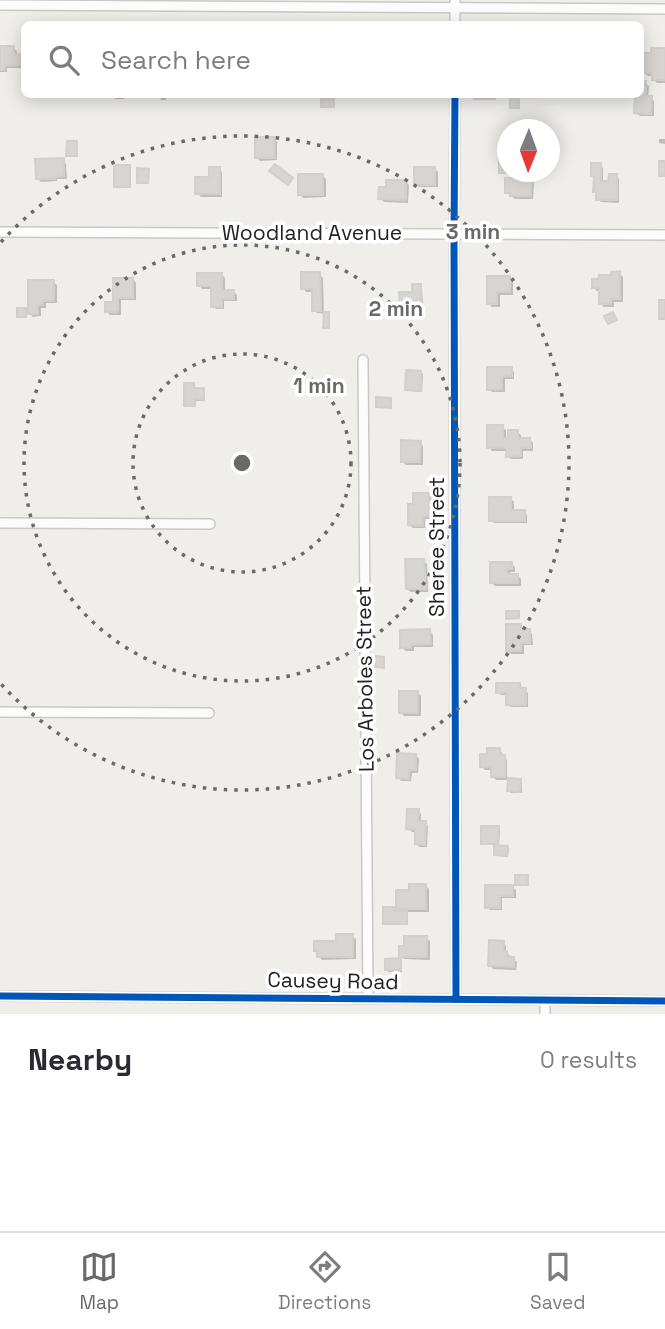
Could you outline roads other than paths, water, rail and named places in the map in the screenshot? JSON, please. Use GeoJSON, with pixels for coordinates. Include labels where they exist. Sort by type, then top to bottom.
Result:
{"type":"FeatureCollection","features":[{"type":"Feature","properties":{"kind":"street"},"geometry":{"type":"LineString","coordinates":[[0,5],[455,4],[665,9]]}},
{"type":"Feature","properties":{"kind":"street","name":"Sheree Street"},"geometry":{"type":"LineString","coordinates":[[455,98],[456,999]]}},
{"type":"Feature","properties":{"kind":"street","name":"Woodland Avenue"},"geometry":{"type":"LineString","coordinates":[[0,232],[665,235]]}},
{"type":"Feature","properties":{"kind":"street","name":"Los Arboles Street"},"geometry":{"type":"LineString","coordinates":[[363,360],[368,998]]}},
{"type":"Feature","properties":{"kind":"street"},"geometry":{"type":"LineString","coordinates":[[0,523],[210,524]]}},
{"type":"Feature","properties":{"kind":"street"},"geometry":{"type":"LineString","coordinates":[[0,712],[209,713]]}},
{"type":"Feature","properties":{"kind":"street","name":"Causey Road"},"geometry":{"type":"LineString","coordinates":[[0,996],[665,1001]]}},
{"type":"Feature","properties":{"kind":"street"},"geometry":{"type":"LineString","coordinates":[[545,1000],[545,1014]]}}]}
